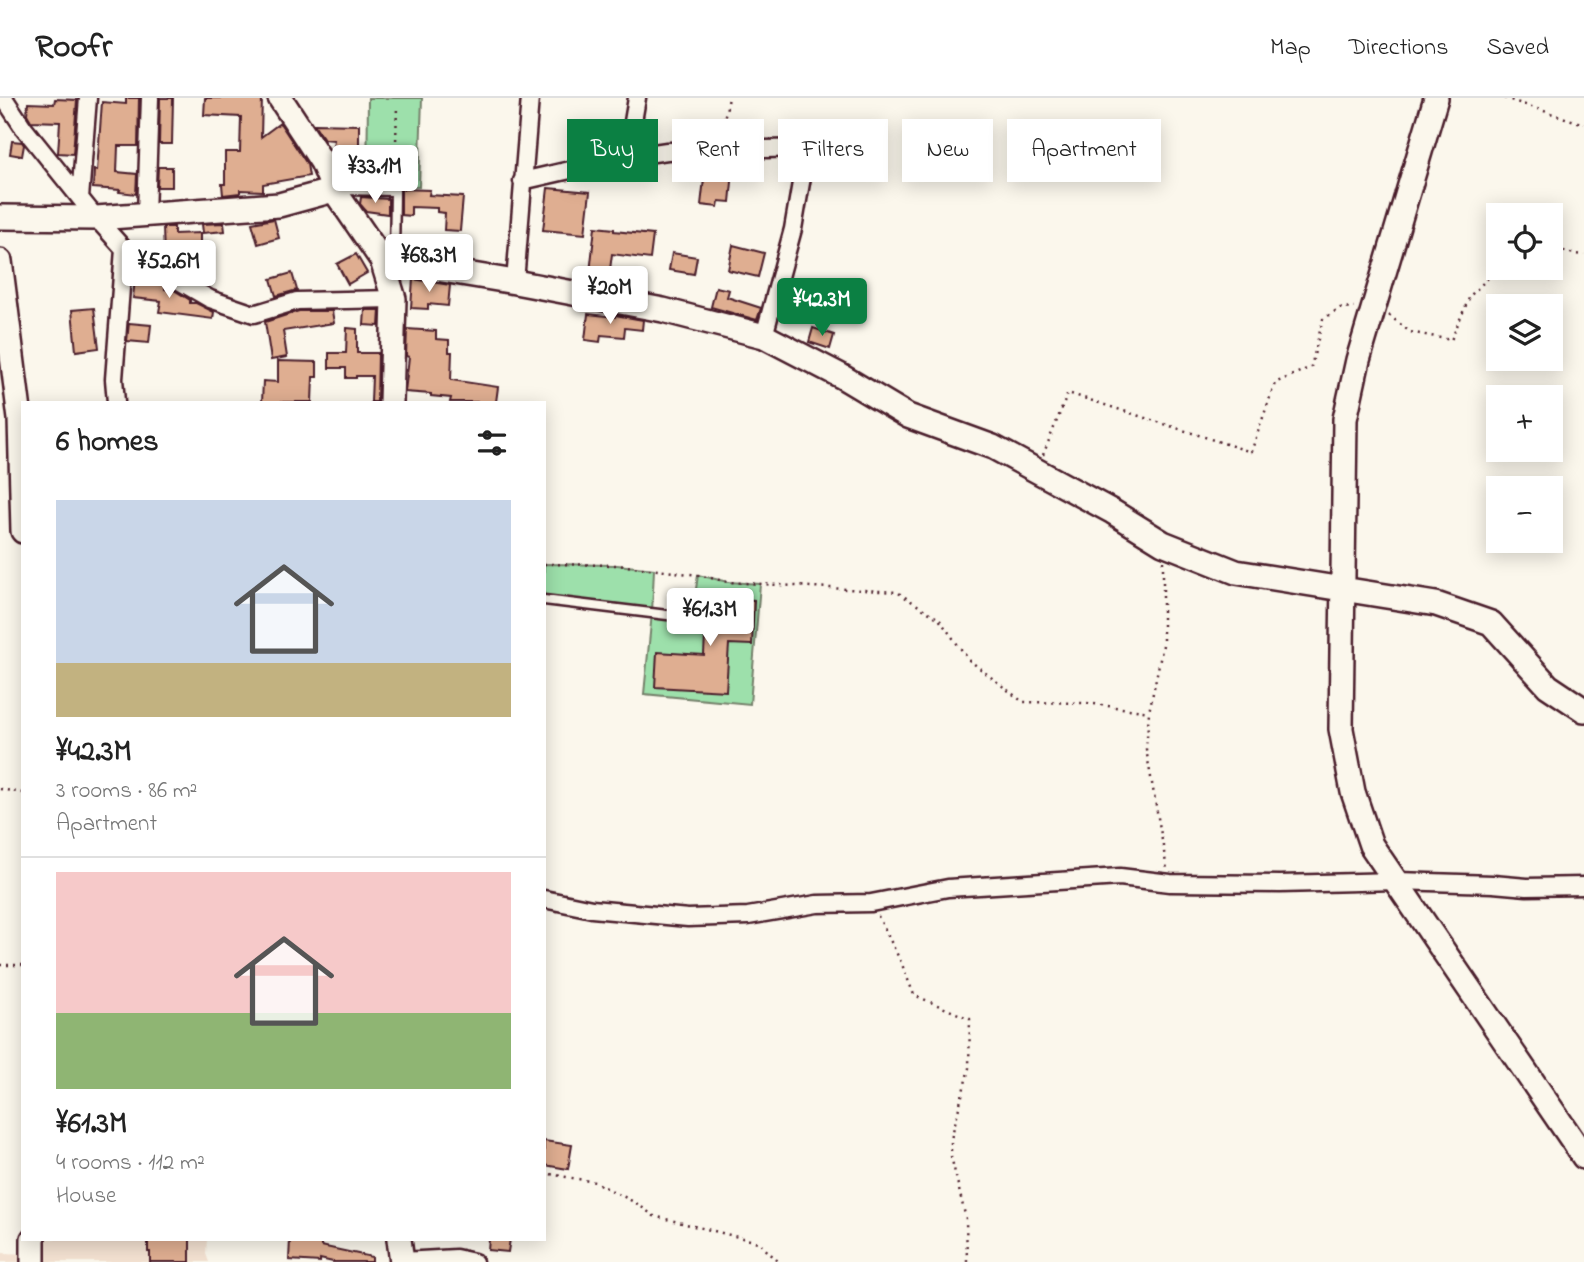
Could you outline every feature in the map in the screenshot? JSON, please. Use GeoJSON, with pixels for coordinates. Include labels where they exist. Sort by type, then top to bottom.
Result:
{"type":"FeatureCollection","features":[{"type":"Feature","properties":{"kind":"street"},"geometry":{"type":"LineString","coordinates":[[4,98],[23,127],[124,249],[210,299],[254,314],[297,301],[394,299]]}},
{"type":"Feature","properties":{"kind":"street"},"geometry":{"type":"LineString","coordinates":[[80,198],[88,98]]}},
{"type":"Feature","properties":{"kind":"street"},"geometry":{"type":"LineString","coordinates":[[146,214],[150,98]]}},
{"type":"Feature","properties":{"kind":"street"},"geometry":{"type":"LineString","coordinates":[[279,98],[322,162],[334,190],[388,262],[394,299],[391,401]]}},
{"type":"Feature","properties":{"kind":"street"},"geometry":{"type":"LineString","coordinates":[[514,282],[530,98]]}},
{"type":"Feature","properties":{"kind":"street"},"geometry":{"type":"LineString","coordinates":[[633,119],[637,98]]}},
{"type":"Feature","properties":{"kind":"street"},"geometry":{"type":"LineString","coordinates":[[1436,98],[1358,360],[1345,419],[1340,729],[1353,792],[1371,845],[1584,1157]]}},
{"type":"Feature","properties":{"kind":"street"},"geometry":{"type":"LineString","coordinates":[[764,149],[807,148],[793,229],[764,336]]}},
{"type":"Feature","properties":{"kind":"street"},"geometry":{"type":"LineString","coordinates":[[522,181],[567,171]]}},
{"type":"Feature","properties":{"kind":"street"},"geometry":{"type":"LineString","coordinates":[[0,217],[96,218],[279,205],[334,190]]}},
{"type":"Feature","properties":{"kind":"street"},"geometry":{"type":"LineString","coordinates":[[116,401],[114,379],[124,249]]}},
{"type":"Feature","properties":{"kind":"street"},"geometry":{"type":"LineString","coordinates":[[0,261],[20,419],[21,456]]}},
{"type":"Feature","properties":{"kind":"street"},"geometry":{"type":"LineString","coordinates":[[388,262],[663,310],[764,336],[841,376],[908,416],[993,447],[1113,512],[1163,543],[1236,572],[1436,604],[1491,623],[1548,686],[1584,710]]}},
{"type":"Feature","properties":{"kind":"street"},"geometry":{"type":"LineString","coordinates":[[546,899],[592,909],[688,918],[748,916],[817,904],[871,903],[948,888],[1120,877],[1170,883],[1397,881],[1527,887],[1584,886]]}},
{"type":"Feature","properties":{"kind":"street"},"geometry":{"type":"LineString","coordinates":[[33,1241],[33,1262]]}},
{"type":"Feature","properties":{"kind":"street"},"geometry":{"type":"LineString","coordinates":[[401,1254],[474,1262]]}},
{"type":"Feature","properties":{"kind":"lane"},"geometry":{"type":"LineString","coordinates":[[334,190],[395,191],[388,262]]}},
{"type":"Feature","properties":{"kind":"lane"},"geometry":{"type":"LineString","coordinates":[[546,600],[692,618]]}},
{"type":"Feature","properties":{"kind":"path"},"geometry":{"type":"LineString","coordinates":[[724,119],[729,98]]}},
{"type":"Feature","properties":{"kind":"path"},"geometry":{"type":"LineString","coordinates":[[1504,98],[1584,124]]}},
{"type":"Feature","properties":{"kind":"path"},"geometry":{"type":"LineString","coordinates":[[395,191],[397,105]]}},
{"type":"Feature","properties":{"kind":"path"},"geometry":{"type":"LineString","coordinates":[[1563,251],[1584,255]]}},
{"type":"Feature","properties":{"kind":"path"},"geometry":{"type":"LineString","coordinates":[[1037,470],[1068,393],[1251,452],[1275,383],[1311,367],[1323,320],[1340,309],[1375,304],[1410,332],[1451,340],[1470,296],[1486,280]]}},
{"type":"Feature","properties":{"kind":"path"},"geometry":{"type":"LineString","coordinates":[[1163,543],[1163,645],[1149,712],[1146,749],[1170,883]]}},
{"type":"Feature","properties":{"kind":"path"},"geometry":{"type":"LineString","coordinates":[[546,564],[617,565],[698,575],[729,582],[897,592],[939,619],[969,660],[1023,702],[1087,703],[1149,712]]}},
{"type":"Feature","properties":{"kind":"path"},"geometry":{"type":"LineString","coordinates":[[0,789],[21,793]]}},
{"type":"Feature","properties":{"kind":"path"},"geometry":{"type":"LineString","coordinates":[[871,903],[901,962],[914,995],[970,1019],[969,1068],[951,1139],[951,1156],[966,1219],[967,1262]]}},
{"type":"Feature","properties":{"kind":"path"},"geometry":{"type":"LineString","coordinates":[[0,965],[21,965]]}},
{"type":"Feature","properties":{"kind":"path"},"geometry":{"type":"LineString","coordinates":[[546,1173],[595,1182],[636,1203],[654,1216],[758,1242],[779,1262]]}},
{"type":"Feature","properties":{"kind":"shaded area"},"geometry":{"type":"Polygon","coordinates":[[[33,1241],[207,1241],[206,1254],[209,1262],[0,1262],[0,1253],[33,1254],[33,1241]]]}},
{"type":"Feature","properties":{"kind":"green space"},"geometry":{"type":"Polygon","coordinates":[[[368,98],[422,98],[419,187],[367,184],[368,98]]]}},
{"type":"Feature","properties":{"kind":"green space"},"geometry":{"type":"Polygon","coordinates":[[[546,564],[617,565],[654,569],[652,613],[546,600],[546,564]]]}},
{"type":"Feature","properties":{"kind":"green space"},"geometry":{"type":"Polygon","coordinates":[[[698,575],[728,582],[760,584],[750,704],[644,694],[652,613],[692,617],[698,575]]]}},
{"type":"Feature","properties":{"kind":"building"},"geometry":{"type":"Polygon","coordinates":[[[126,98],[139,98],[138,146],[118,146],[117,172],[137,174],[136,194],[93,188],[94,170],[97,171],[102,102],[126,104],[126,98]]]}},
{"type":"Feature","properties":{"kind":"building"},"geometry":{"type":"Polygon","coordinates":[[[160,98],[173,98],[172,144],[159,144],[160,98]]]}},
{"type":"Feature","properties":{"kind":"building"},"geometry":{"type":"Polygon","coordinates":[[[205,98],[262,98],[261,137],[280,123],[307,164],[309,176],[263,184],[263,191],[240,190],[240,193],[223,195],[225,152],[240,152],[241,117],[204,115],[205,98]]]}},
{"type":"Feature","properties":{"kind":"building"},"geometry":{"type":"Polygon","coordinates":[[[55,99],[77,100],[73,154],[58,153],[60,122],[31,121],[27,114],[28,103],[54,104],[55,99]]]}},
{"type":"Feature","properties":{"kind":"building"},"geometry":{"type":"Polygon","coordinates":[[[314,124],[359,125],[359,147],[333,146],[334,140],[324,139],[314,124]]]}},
{"type":"Feature","properties":{"kind":"building"},"geometry":{"type":"Polygon","coordinates":[[[12,141],[22,142],[24,145],[22,156],[10,154],[12,141]]]}},
{"type":"Feature","properties":{"kind":"building"},"geometry":{"type":"Polygon","coordinates":[[[158,167],[172,167],[172,187],[157,187],[158,167]]]}},
{"type":"Feature","properties":{"kind":"building"},"geometry":{"type":"Polygon","coordinates":[[[704,182],[732,182],[730,202],[719,201],[718,207],[701,205],[704,182]]]}},
{"type":"Feature","properties":{"kind":"building"},"geometry":{"type":"Polygon","coordinates":[[[548,188],[590,192],[585,234],[543,230],[548,188]]]}},
{"type":"Feature","properties":{"kind":"building"},"geometry":{"type":"Polygon","coordinates":[[[401,189],[430,190],[429,195],[463,197],[460,231],[444,230],[445,213],[437,212],[437,208],[411,207],[411,216],[401,215],[401,189]]]}},
{"type":"Feature","properties":{"kind":"building"},"geometry":{"type":"Polygon","coordinates":[[[361,197],[388,199],[388,214],[366,211],[360,204],[361,197]]]}},
{"type":"Feature","properties":{"kind":"building"},"geometry":{"type":"Polygon","coordinates":[[[274,219],[279,238],[258,244],[252,223],[274,219]]]}},
{"type":"Feature","properties":{"kind":"building"},"geometry":{"type":"Polygon","coordinates":[[[224,223],[225,231],[203,233],[202,224],[224,223]]]}},
{"type":"Feature","properties":{"kind":"building"},"geometry":{"type":"Polygon","coordinates":[[[163,227],[174,227],[174,234],[200,233],[200,255],[164,257],[163,227]]]}},
{"type":"Feature","properties":{"kind":"building"},"geometry":{"type":"Polygon","coordinates":[[[595,227],[653,235],[650,259],[612,254],[608,285],[589,282],[595,227]]]}},
{"type":"Feature","properties":{"kind":"building"},"geometry":{"type":"Polygon","coordinates":[[[733,245],[764,253],[758,277],[728,270],[733,245]]]}},
{"type":"Feature","properties":{"kind":"building"},"geometry":{"type":"Polygon","coordinates":[[[672,253],[697,257],[694,274],[669,270],[672,253]]]}},
{"type":"Feature","properties":{"kind":"building"},"geometry":{"type":"Polygon","coordinates":[[[356,254],[367,273],[348,284],[337,264],[356,254]]]}},
{"type":"Feature","properties":{"kind":"building"},"geometry":{"type":"Polygon","coordinates":[[[292,273],[297,290],[276,296],[271,279],[292,273]]]}},
{"type":"Feature","properties":{"kind":"building"},"geometry":{"type":"Polygon","coordinates":[[[135,278],[158,281],[165,285],[165,289],[174,290],[190,300],[190,303],[196,303],[214,312],[213,319],[159,312],[161,301],[133,298],[135,278]]]}},
{"type":"Feature","properties":{"kind":"building"},"geometry":{"type":"Polygon","coordinates":[[[413,279],[450,285],[448,306],[428,304],[428,309],[411,308],[413,279]]]}},
{"type":"Feature","properties":{"kind":"building"},"geometry":{"type":"Polygon","coordinates":[[[716,287],[729,290],[727,297],[761,308],[757,320],[711,307],[716,287]]]}},
{"type":"Feature","properties":{"kind":"building"},"geometry":{"type":"Polygon","coordinates":[[[94,308],[99,348],[76,351],[72,310],[94,308]]]}},
{"type":"Feature","properties":{"kind":"building"},"geometry":{"type":"Polygon","coordinates":[[[365,310],[380,310],[379,326],[364,325],[365,310]]]}},
{"type":"Feature","properties":{"kind":"building"},"geometry":{"type":"Polygon","coordinates":[[[299,311],[332,311],[334,323],[283,331],[287,357],[271,360],[265,322],[299,311]]]}},
{"type":"Feature","properties":{"kind":"building"},"geometry":{"type":"Polygon","coordinates":[[[588,314],[643,320],[642,330],[625,328],[624,337],[601,335],[600,342],[585,340],[588,314]]]}},
{"type":"Feature","properties":{"kind":"building"},"geometry":{"type":"Polygon","coordinates":[[[129,323],[151,325],[149,343],[127,341],[129,323]]]}},
{"type":"Feature","properties":{"kind":"building"},"geometry":{"type":"Polygon","coordinates":[[[347,328],[357,329],[357,353],[378,353],[377,401],[371,401],[372,376],[346,378],[346,368],[329,368],[329,353],[346,353],[347,328]]]}},
{"type":"Feature","properties":{"kind":"building"},"geometry":{"type":"Polygon","coordinates":[[[813,328],[834,335],[830,349],[809,342],[813,328]]]}},
{"type":"Feature","properties":{"kind":"building"},"geometry":{"type":"Polygon","coordinates":[[[407,329],[436,331],[436,339],[449,340],[449,352],[452,352],[451,380],[498,387],[496,401],[450,401],[451,398],[431,394],[405,392],[409,357],[406,356],[407,329]]]}},
{"type":"Feature","properties":{"kind":"building"},"geometry":{"type":"Polygon","coordinates":[[[278,361],[317,362],[312,401],[262,401],[263,381],[278,382],[278,361]]]}},
{"type":"Feature","properties":{"kind":"building"},"geometry":{"type":"Polygon","coordinates":[[[707,597],[754,600],[752,645],[729,644],[726,691],[655,687],[657,652],[704,655],[707,597]]]}},
{"type":"Feature","properties":{"kind":"building"},"geometry":{"type":"Polygon","coordinates":[[[546,1141],[572,1145],[568,1169],[546,1165],[546,1141]]]}},
{"type":"Feature","properties":{"kind":"building"},"geometry":{"type":"Polygon","coordinates":[[[148,1241],[190,1241],[190,1262],[150,1262],[148,1241]]]}},
{"type":"Feature","properties":{"kind":"building"},"geometry":{"type":"Polygon","coordinates":[[[290,1241],[321,1241],[321,1246],[372,1257],[372,1262],[289,1260],[290,1241]]]}},
{"type":"Feature","properties":{"kind":"building"},"geometry":{"type":"Polygon","coordinates":[[[489,1241],[510,1241],[508,1252],[488,1250],[489,1241]]]}}]}
